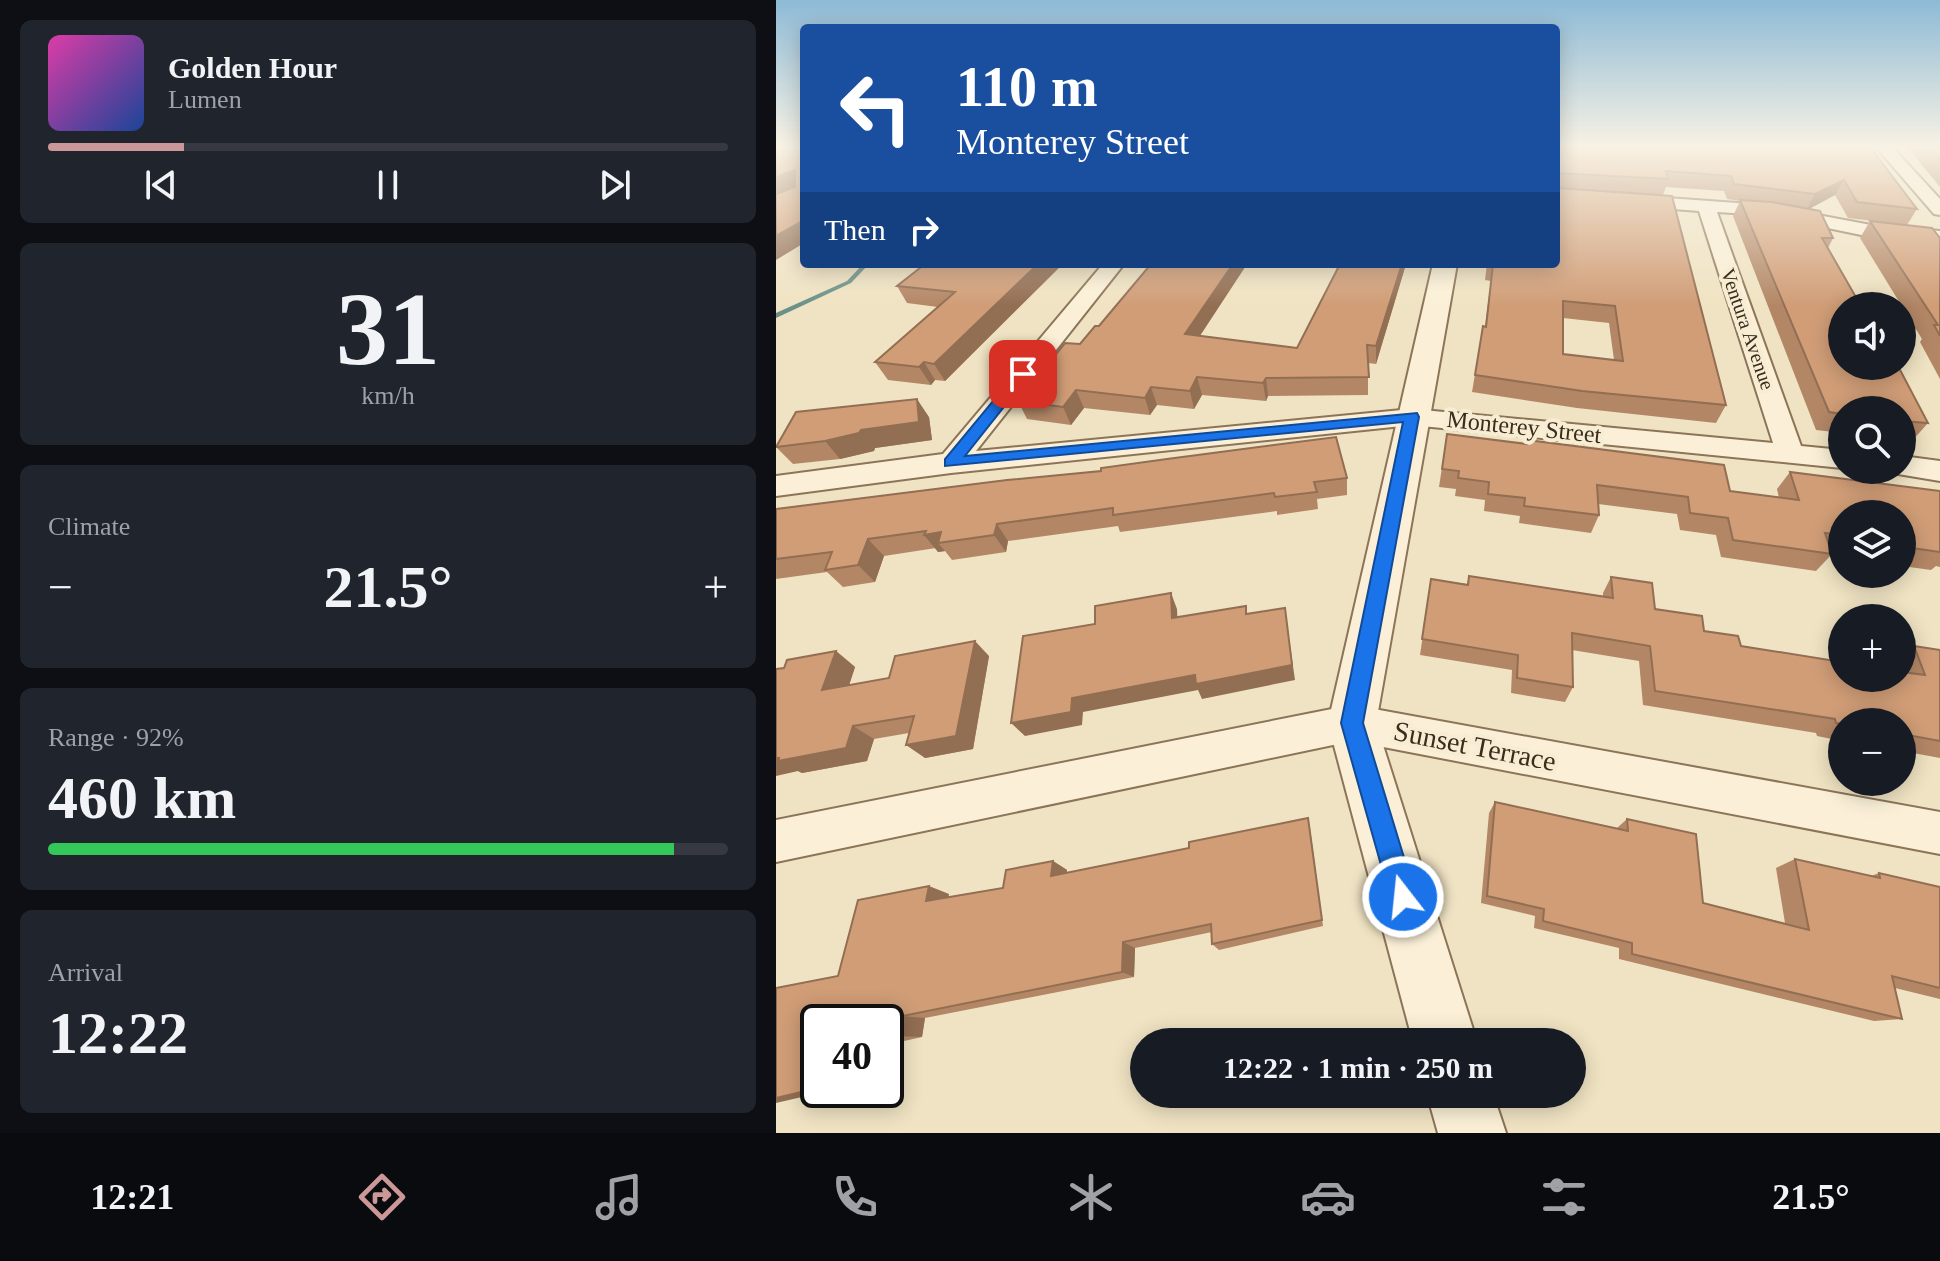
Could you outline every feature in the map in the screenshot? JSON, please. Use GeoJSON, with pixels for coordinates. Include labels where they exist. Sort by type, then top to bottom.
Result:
{"type":"FeatureCollection","features":[{"type":"Feature","properties":{"kind":"street"},"geometry":{"type":"LineString","coordinates":[[1622,200],[1765,210],[1871,231],[1940,237]]}},
{"type":"Feature","properties":{"kind":"street","name":"Ventura Avenue"},"geometry":{"type":"LineString","coordinates":[[1706,206],[1790,453]]}},
{"type":"Feature","properties":{"kind":"street"},"geometry":{"type":"LineString","coordinates":[[951,463],[1111,268]]}},
{"type":"Feature","properties":{"kind":"street"},"geometry":{"type":"LineString","coordinates":[[1441,1028],[1352,723],[1444,268]]}},
{"type":"Feature","properties":{"kind":"street","name":"Monterey Street"},"geometry":{"type":"LineString","coordinates":[[776,486],[951,463],[1412,417],[1828,457]]}},
{"type":"Feature","properties":{"kind":"street"},"geometry":{"type":"LineString","coordinates":[[1916,468],[1940,471]]}},
{"type":"Feature","properties":{"kind":"street","name":"Sunset Terrace"},"geometry":{"type":"LineString","coordinates":[[776,841],[1352,723],[1940,833]]}},
{"type":"Feature","properties":{"kind":"street"},"geometry":{"type":"LineString","coordinates":[[1464,1108],[1472,1133]]}},
{"type":"Feature","properties":{"kind":"building"},"geometry":{"type":"Polygon","coordinates":[[[776,200],[800,200],[800,222],[776,236],[776,200]]]}},
{"type":"Feature","properties":{"kind":"building"},"geometry":{"type":"Polygon","coordinates":[[[1560,200],[1673,200],[1726,405],[1582,391],[1475,375],[1483,326],[1486,327],[1493,268],[1560,268],[1560,200]],[[1563,301],[1563,354],[1623,361],[1615,306],[1563,301]]]}},
{"type":"Feature","properties":{"kind":"building"},"geometry":{"type":"Polygon","coordinates":[[[1740,200],[1820,211],[1833,238],[1822,238],[1853,292],[1828,292],[1828,380],[1905,380],[1914,396],[1828,396],[1828,410],[1740,200]]]}},
{"type":"Feature","properties":{"kind":"building"},"geometry":{"type":"Polygon","coordinates":[[[1856,200],[1910,200],[1917,209],[1856,200]]]}},
{"type":"Feature","properties":{"kind":"building"},"geometry":{"type":"Polygon","coordinates":[[[1870,221],[1932,228],[1940,238],[1940,336],[1934,325],[1938,325],[1870,221]]]}},
{"type":"Feature","properties":{"kind":"building"},"geometry":{"type":"Polygon","coordinates":[[[920,268],[1034,268],[934,364],[924,362],[919,367],[875,362],[955,292],[897,286],[920,268]]]}},
{"type":"Feature","properties":{"kind":"building"},"geometry":{"type":"Polygon","coordinates":[[[1148,268],[1230,268],[1185,334],[1297,348],[1338,268],[1401,268],[1376,346],[1367,345],[1369,377],[1266,378],[1263,383],[1197,377],[1190,391],[1151,387],[1145,398],[1076,390],[1063,407],[1018,401],[1065,343],[1080,344],[1095,326],[1099,326],[1148,268]]]}},
{"type":"Feature","properties":{"kind":"building"},"geometry":{"type":"Polygon","coordinates":[[[917,399],[919,422],[861,430],[825,441],[776,447],[796,412],[917,399]]]}},
{"type":"Feature","properties":{"kind":"building"},"geometry":{"type":"Polygon","coordinates":[[[1916,400],[1928,423],[1916,422],[1916,400]]]}},
{"type":"Feature","properties":{"kind":"building"},"geometry":{"type":"Polygon","coordinates":[[[1447,434],[1527,444],[1527,440],[1724,465],[1730,491],[1799,500],[1790,472],[1828,477],[1828,484],[1885,484],[1940,491],[1940,552],[1916,549],[1916,500],[1828,500],[1828,533],[1825,533],[1828,553],[1733,540],[1728,518],[1690,513],[1688,497],[1597,485],[1599,515],[1524,506],[1525,498],[1488,494],[1489,482],[1458,478],[1459,471],[1442,469],[1447,434]]]}},
{"type":"Feature","properties":{"kind":"building"},"geometry":{"type":"Polygon","coordinates":[[[1336,437],[1347,478],[1314,482],[1317,492],[1275,497],[1274,493],[1113,515],[1113,508],[997,524],[994,535],[938,543],[941,532],[924,535],[926,531],[868,539],[858,565],[825,570],[832,552],[776,559],[776,509],[1101,471],[1101,468],[1336,437]]]}},
{"type":"Feature","properties":{"kind":"building"},"geometry":{"type":"Polygon","coordinates":[[[1469,576],[1613,598],[1611,577],[1652,583],[1655,609],[1702,616],[1704,631],[1738,636],[1741,646],[1828,660],[1828,692],[1916,692],[1916,674],[1925,675],[1916,646],[1940,650],[1940,741],[1916,737],[1916,708],[1828,708],[1828,718],[1655,691],[1650,646],[1572,633],[1573,687],[1517,678],[1518,655],[1422,639],[1431,579],[1468,585],[1469,576]]]}},
{"type":"Feature","properties":{"kind":"building"},"geometry":{"type":"Polygon","coordinates":[[[1171,593],[1172,618],[1246,606],[1246,614],[1285,608],[1292,665],[1196,684],[1195,675],[1072,698],[1071,712],[1011,723],[1023,636],[1095,624],[1095,606],[1171,593]]]}},
{"type":"Feature","properties":{"kind":"building"},"geometry":{"type":"Polygon","coordinates":[[[975,641],[956,736],[906,745],[914,716],[853,726],[846,748],[778,761],[779,758],[776,758],[776,669],[784,668],[787,660],[836,651],[822,690],[889,678],[895,656],[975,641]]]}},
{"type":"Feature","properties":{"kind":"building"},"geometry":{"type":"Polygon","coordinates":[[[1495,802],[1628,831],[1627,819],[1696,834],[1703,903],[1809,930],[1795,859],[1880,878],[1879,873],[1940,887],[1940,988],[1892,976],[1902,1019],[1632,954],[1632,943],[1543,921],[1544,909],[1487,896],[1495,802]]]}},
{"type":"Feature","properties":{"kind":"building"},"geometry":{"type":"Polygon","coordinates":[[[1308,818],[1322,920],[1212,944],[1211,924],[1123,942],[1122,972],[904,1016],[904,1004],[800,1004],[800,1092],[776,1098],[776,988],[838,976],[858,900],[929,886],[926,901],[1003,888],[1006,870],[1053,861],[1051,876],[1189,848],[1189,842],[1308,818]]]}},
{"type":"Feature","properties":{"kind":"waterway"},"geometry":{"type":"LineString","coordinates":[[776,316],[849,282],[862,268]]}},
{"type":"Feature","properties":{"kind":"route"},"geometry":{"type":"LineString","coordinates":[[1023,374],[951,463],[1412,417],[1352,723],[1403,897]]}}]}
